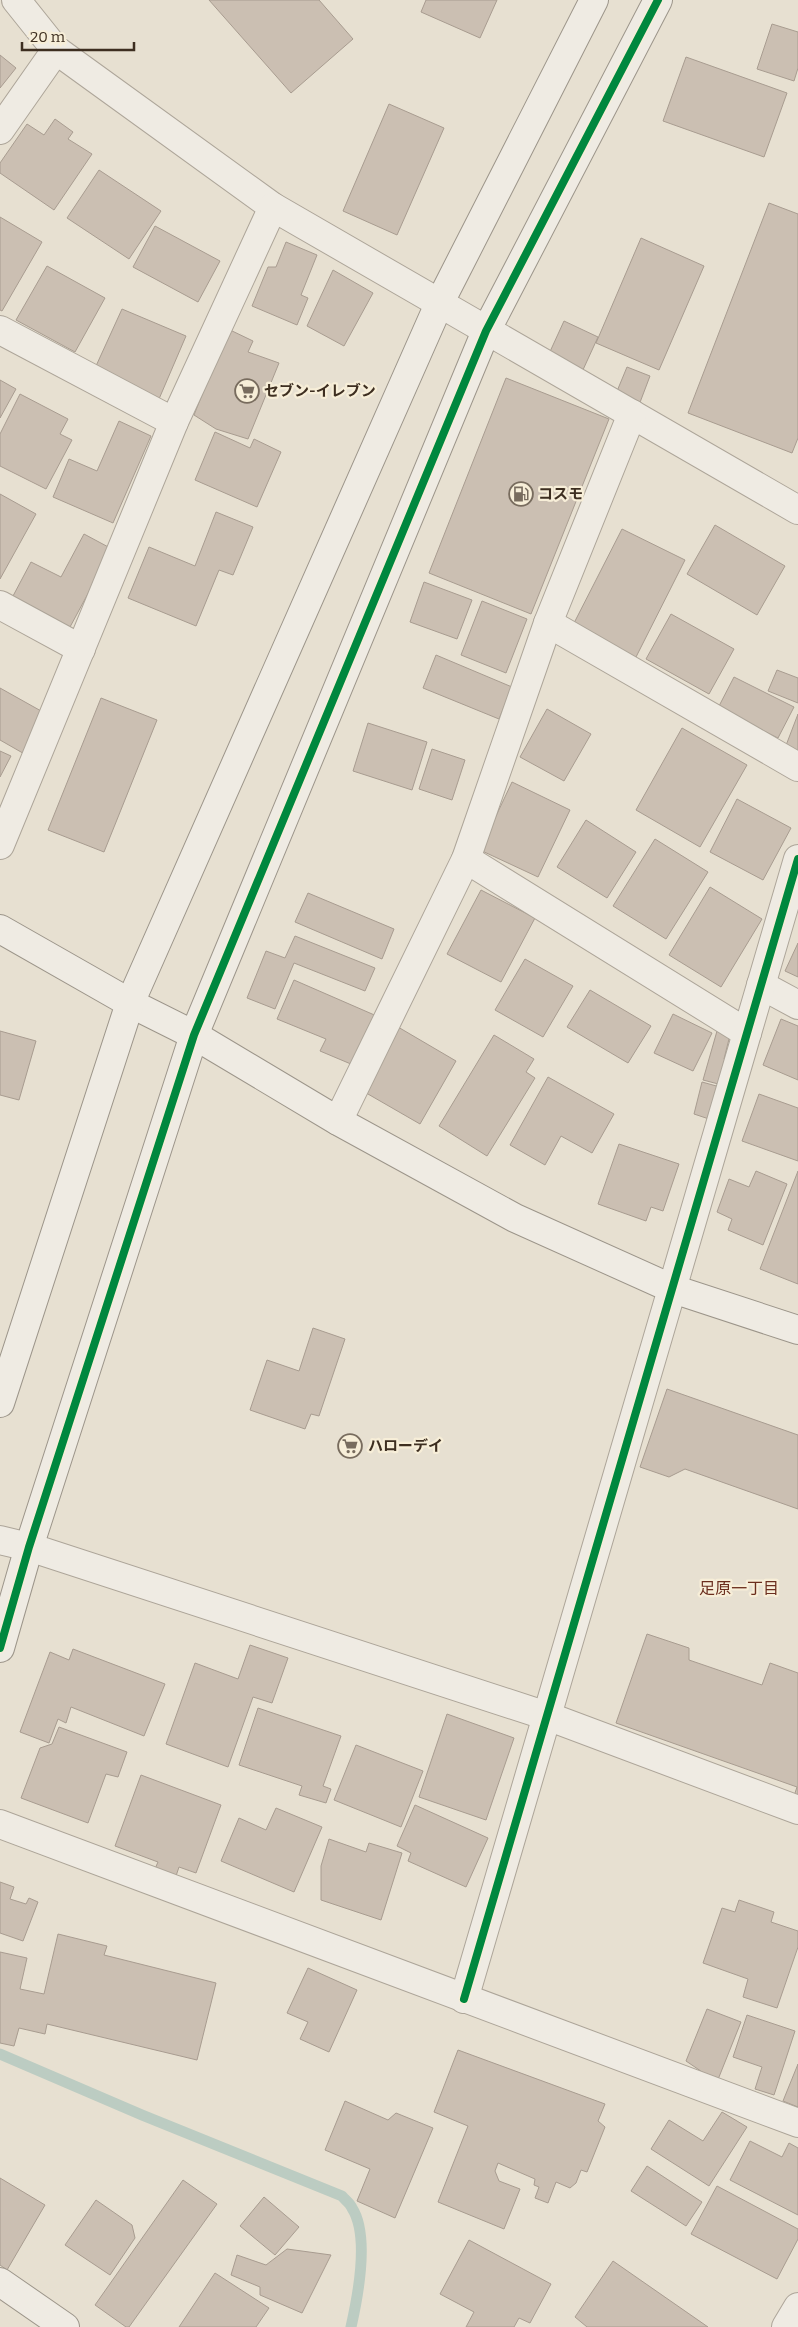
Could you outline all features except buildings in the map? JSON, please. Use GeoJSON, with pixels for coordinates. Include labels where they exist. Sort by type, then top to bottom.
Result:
{"type":"FeatureCollection","features":[{"type":"Feature","properties":{"kind":"street"},"geometry":{"type":"LineString","coordinates":[[16,0],[56,50],[273,207],[486,332],[798,510]]}},
{"type":"Feature","properties":{"kind":"street"},"geometry":{"type":"LineString","coordinates":[[0,1403],[130,1003],[439,304],[594,0]]}},
{"type":"Feature","properties":{"kind":"street"},"geometry":{"type":"LineString","coordinates":[[0,1648],[29,1547],[194,1035],[486,332],[658,0]]}},
{"type":"Feature","properties":{"kind":"street"},"geometry":{"type":"LineString","coordinates":[[0,130],[56,50]]}},
{"type":"Feature","properties":{"kind":"street"},"geometry":{"type":"LineString","coordinates":[[0,845],[174,422],[273,207]]}},
{"type":"Feature","properties":{"kind":"street"},"geometry":{"type":"LineString","coordinates":[[0,330],[174,422]]}},
{"type":"Feature","properties":{"kind":"street"},"geometry":{"type":"LineString","coordinates":[[338,1121],[466,859],[548,623],[632,414]]}},
{"type":"Feature","properties":{"kind":"street"},"geometry":{"type":"LineString","coordinates":[[0,605],[81,649]]}},
{"type":"Feature","properties":{"kind":"street"},"geometry":{"type":"LineString","coordinates":[[548,623],[798,767]]}},
{"type":"Feature","properties":{"kind":"street"},"geometry":{"type":"LineString","coordinates":[[466,859],[748,1034]]}},
{"type":"Feature","properties":{"kind":"street"},"geometry":{"type":"LineString","coordinates":[[464,1999],[798,859]]}},
{"type":"Feature","properties":{"kind":"street"},"geometry":{"type":"LineString","coordinates":[[0,929],[130,1003],[194,1035],[338,1121],[515,1218],[673,1289],[798,1330]]}},
{"type":"Feature","properties":{"kind":"street"},"geometry":{"type":"LineString","coordinates":[[762,985],[798,1005]]}},
{"type":"Feature","properties":{"kind":"street"},"geometry":{"type":"LineString","coordinates":[[0,1540],[29,1547],[547,1716],[798,1810]]}},
{"type":"Feature","properties":{"kind":"street"},"geometry":{"type":"LineString","coordinates":[[0,1824],[798,2123]]}},
{"type":"Feature","properties":{"kind":"street"},"geometry":{"type":"LineString","coordinates":[[0,2282],[65,2327]]}},
{"type":"Feature","properties":{"kind":"street"},"geometry":{"type":"LineString","coordinates":[[786,2327],[798,2307]]}},
{"type":"Feature","properties":{"kind":"waterway"},"geometry":{"type":"LineString","coordinates":[[0,2054],[142,2115],[342,2196],[352,2208],[360,2234],[361,2266],[351,2327]]}},
{"type":"Feature","properties":{"kind":"cycle path"},"geometry":{"type":"LineString","coordinates":[[0,1648],[29,1547],[194,1035],[486,331],[658,0]]}},
{"type":"Feature","properties":{"kind":"cycle path"},"geometry":{"type":"LineString","coordinates":[[464,1999],[798,859]]}},
{"type":"Feature","properties":{"kind":"place","name":"セブン-イレブン"},"geometry":{"type":"Point","coordinates":[247,391]}},
{"type":"Feature","properties":{"kind":"place","name":"コスモ"},"geometry":{"type":"Point","coordinates":[521,494]}},
{"type":"Feature","properties":{"kind":"place","name":"ハローデイ"},"geometry":{"type":"Point","coordinates":[350,1446]}},
{"type":"Feature","properties":{"kind":"district","name":"足原一丁目"},"geometry":{"type":"Point","coordinates":[739,1588]}}]}
